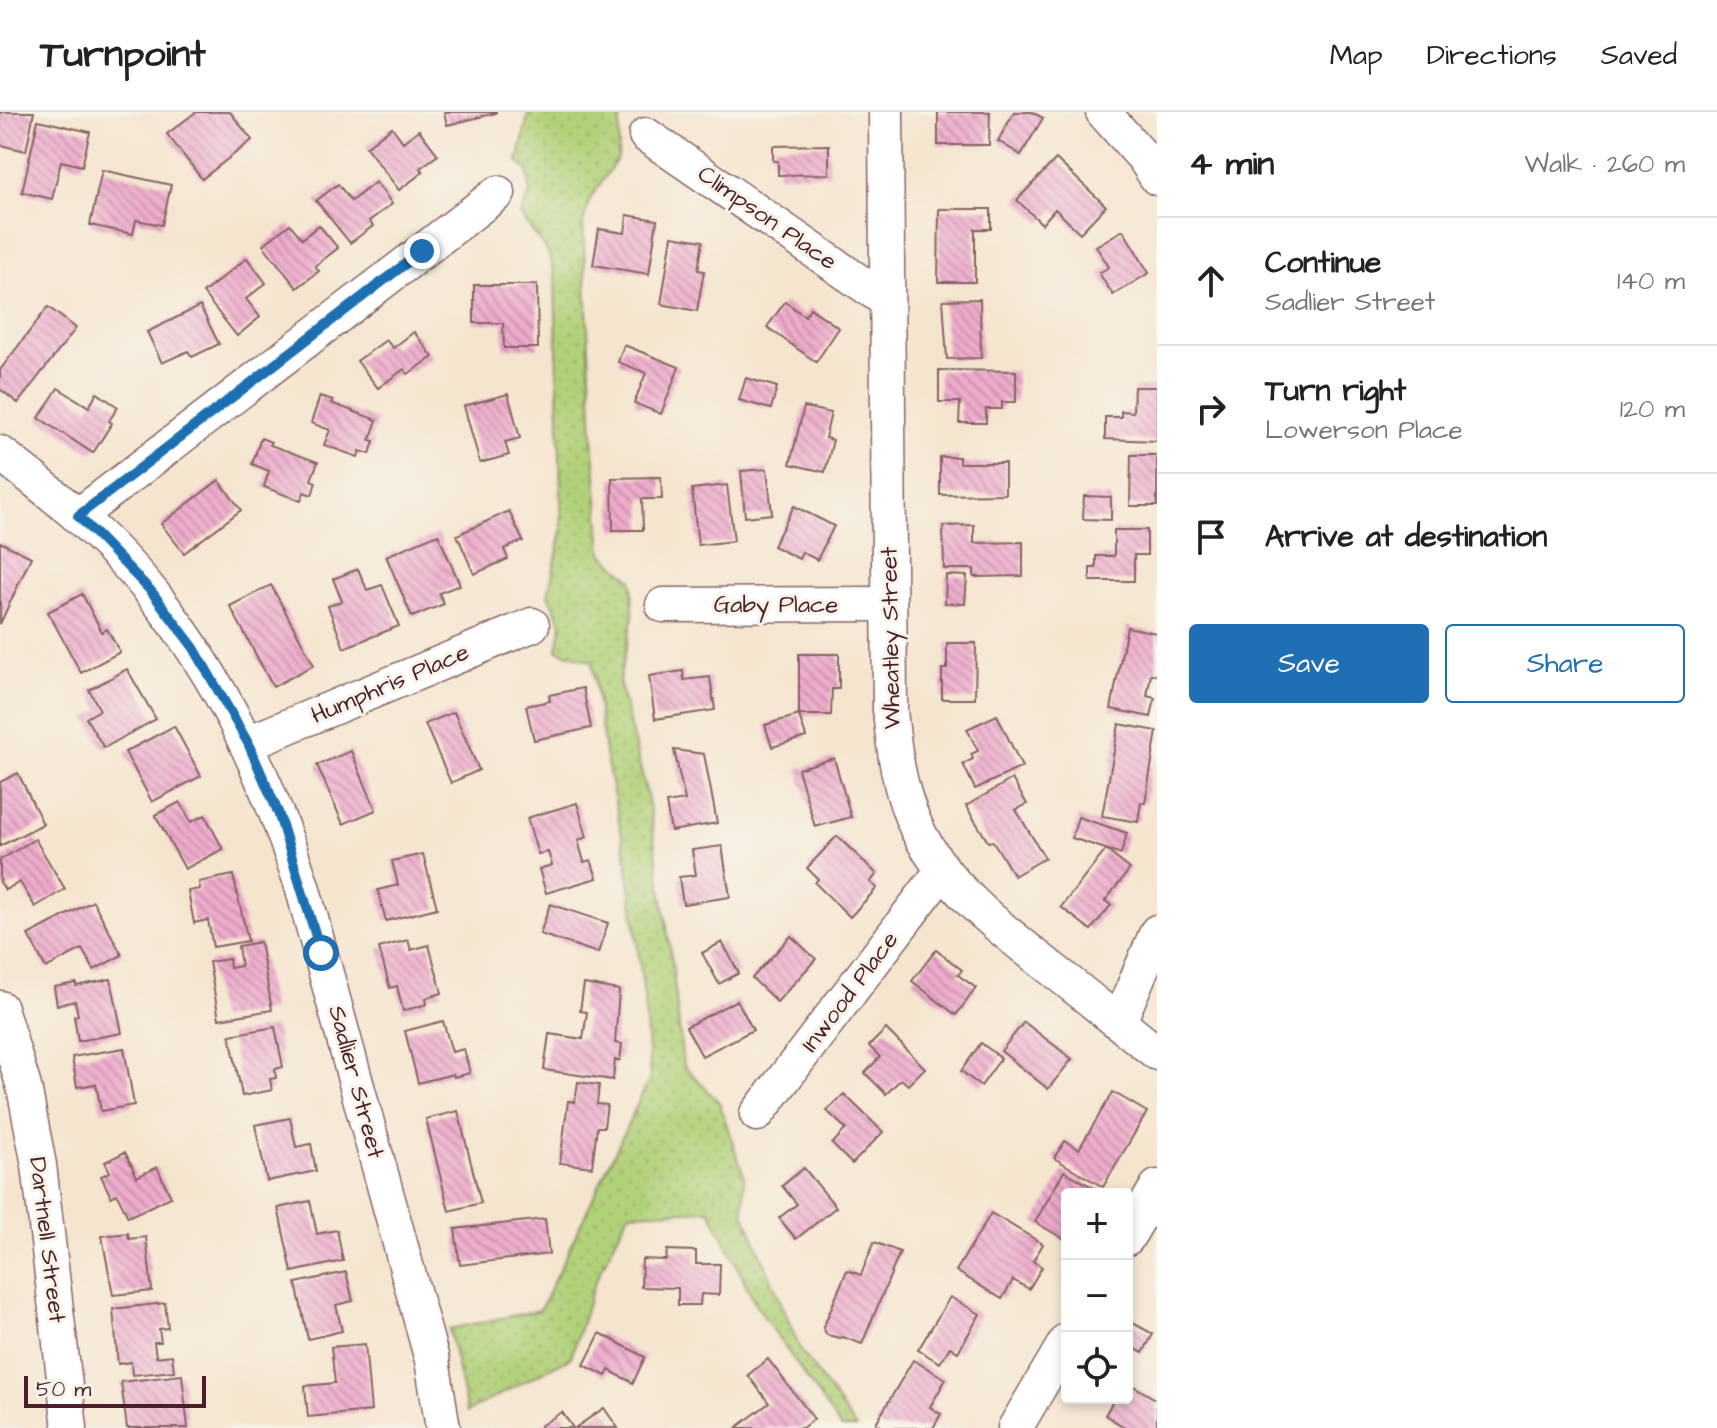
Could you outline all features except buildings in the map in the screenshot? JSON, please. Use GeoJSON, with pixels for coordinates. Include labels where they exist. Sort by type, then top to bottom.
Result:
{"type":"FeatureCollection","features":[{"type":"Feature","properties":{"kind":"street","name":"Wheatley Street"},"geometry":{"type":"LineString","coordinates":[[886,112],[890,710],[895,761],[913,819],[958,889],[993,922],[1157,1053]]}},
{"type":"Feature","properties":{"kind":"street"},"geometry":{"type":"LineString","coordinates":[[1103,112],[1144,158],[1157,178]]}},
{"type":"Feature","properties":{"kind":"street","name":"Climpson Place"},"geometry":{"type":"LineString","coordinates":[[646,135],[887,301]]}},
{"type":"Feature","properties":{"kind":"street"},"geometry":{"type":"LineString","coordinates":[[78,516],[498,193]]}},
{"type":"Feature","properties":{"kind":"street","name":"Sadlier Street"},"geometry":{"type":"LineString","coordinates":[[0,453],[78,516],[151,591],[194,648],[248,743],[278,812],[302,886],[432,1360],[443,1428]]}},
{"type":"Feature","properties":{"kind":"street","name":"Gaby Place"},"geometry":{"type":"LineString","coordinates":[[663,605],[889,604]]}},
{"type":"Feature","properties":{"kind":"street","name":"Humphris Place"},"geometry":{"type":"LineString","coordinates":[[248,743],[532,625]]}},
{"type":"Feature","properties":{"kind":"street","name":"Inwood Place"},"geometry":{"type":"LineString","coordinates":[[757,1114],[943,870]]}},
{"type":"Feature","properties":{"kind":"street"},"geometry":{"type":"LineString","coordinates":[[1119,1022],[1157,932]]}},
{"type":"Feature","properties":{"kind":"street","name":"Dartnell Street"},"geometry":{"type":"LineString","coordinates":[[0,1008],[24,1087],[39,1165],[70,1428]]}},
{"type":"Feature","properties":{"kind":"street"},"geometry":{"type":"LineString","coordinates":[[1133,1228],[1157,1187]]}},
{"type":"Feature","properties":{"kind":"street"},"geometry":{"type":"LineString","coordinates":[[1015,1428],[1061,1350]]}},
{"type":"Feature","properties":{"kind":"green space"},"geometry":{"type":"Polygon","coordinates":[[[529,112],[628,112],[620,120],[618,158],[590,199],[583,223],[593,437],[602,553],[632,580],[633,616],[619,681],[649,804],[683,1065],[719,1102],[744,1176],[744,1213],[800,1349],[856,1428],[841,1428],[756,1305],[710,1210],[629,1213],[594,1284],[571,1357],[467,1412],[449,1329],[540,1310],[650,1078],[644,996],[626,855],[605,753],[592,661],[557,650],[562,623],[548,595],[562,531],[555,276],[548,252],[520,215],[530,193],[528,171],[518,162],[529,112]]]}},
{"type":"Feature","properties":{"kind":"route"},"geometry":{"type":"LineString","coordinates":[[321,953],[278,812],[248,743],[194,648],[151,591],[78,516],[422,251]]}}]}
